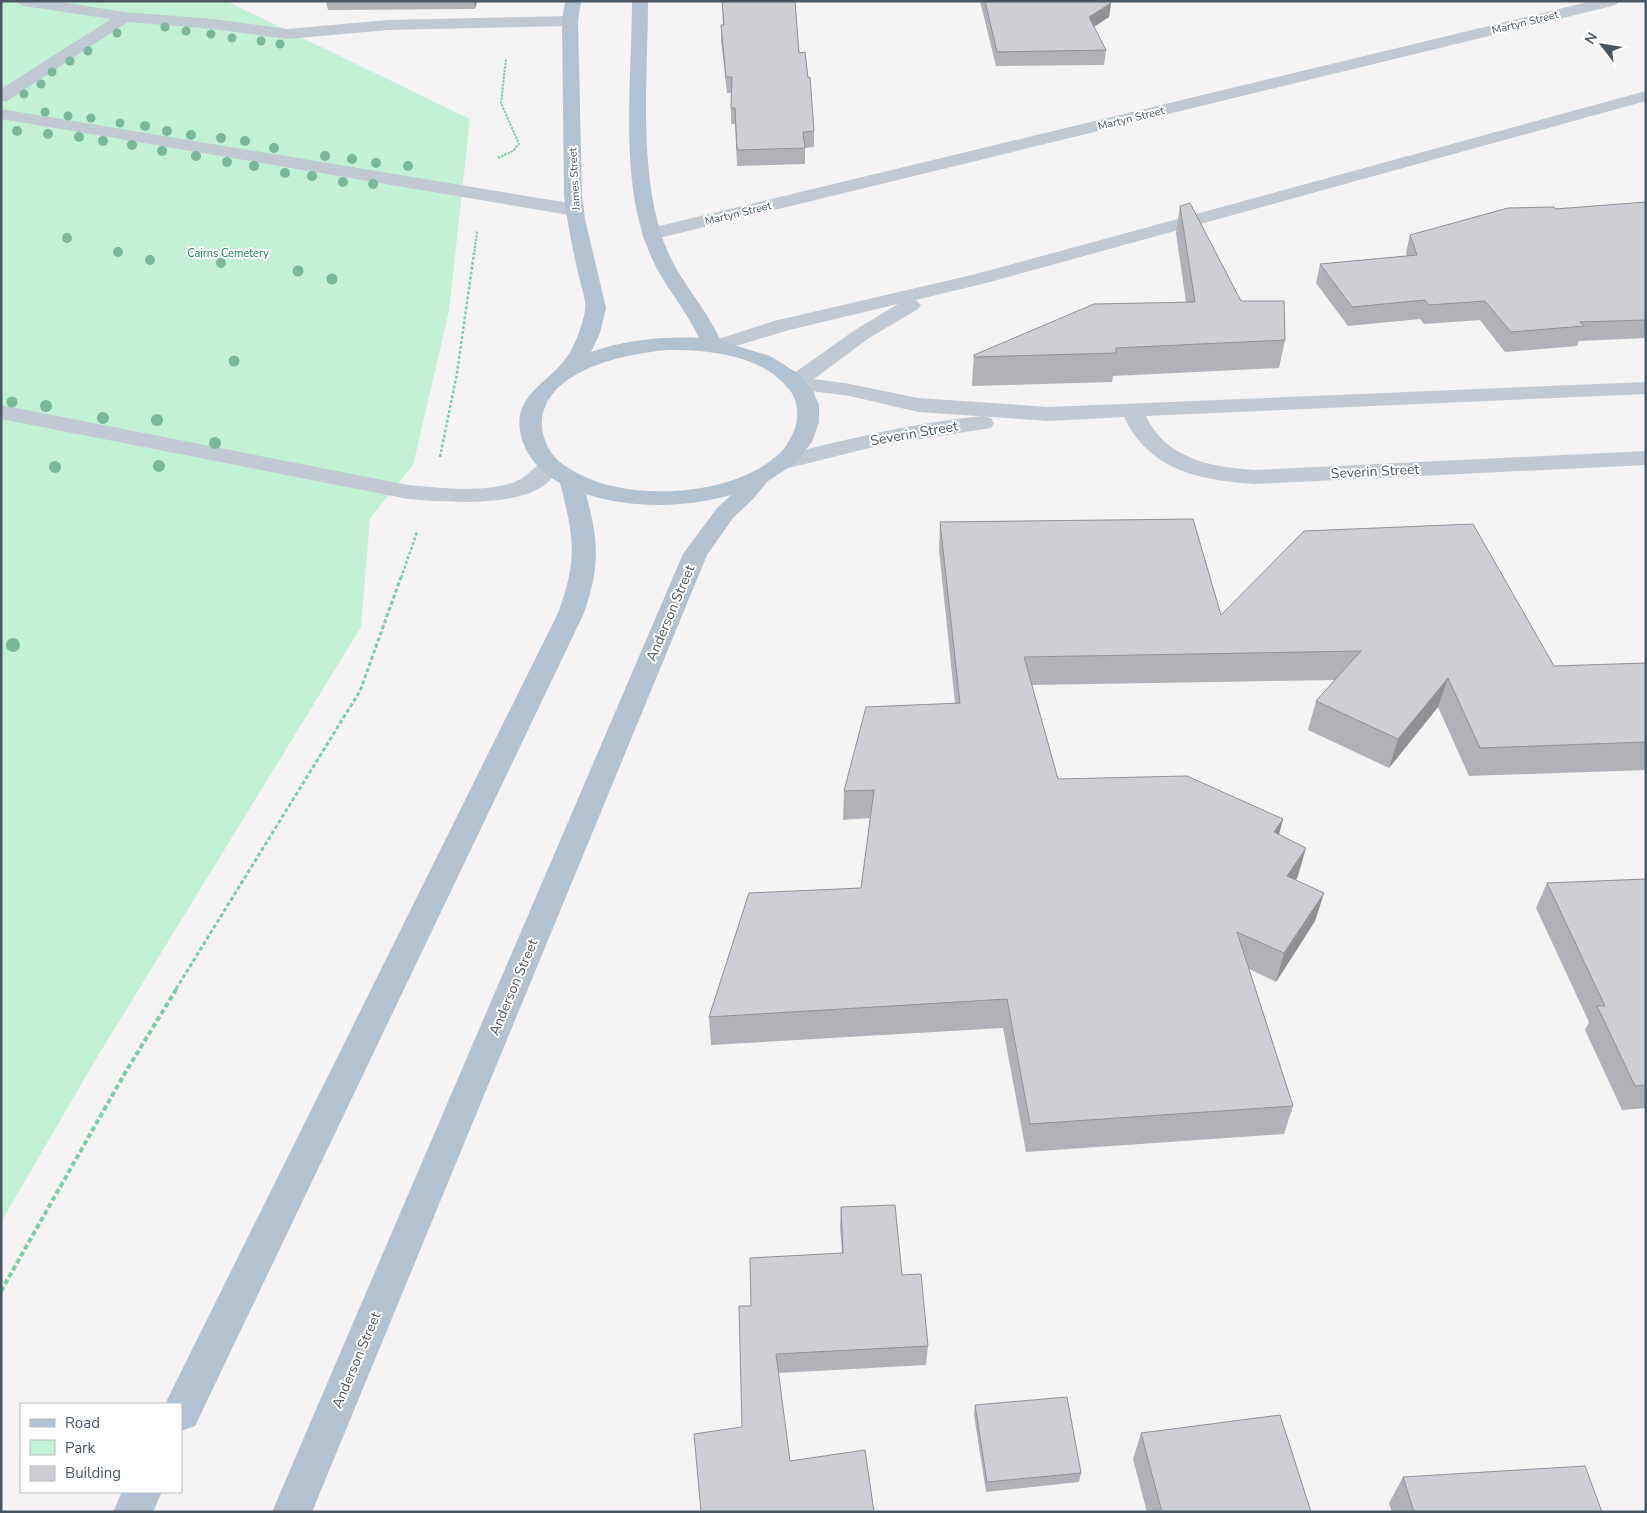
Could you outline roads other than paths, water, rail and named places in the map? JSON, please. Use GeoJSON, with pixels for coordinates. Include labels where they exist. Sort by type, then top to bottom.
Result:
{"type":"FeatureCollection","features":[{"type":"Feature","properties":{"kind":"main road","name":"James Street"},"geometry":{"type":"LineString","coordinates":[[562,376],[578,357],[590,333],[596,308],[573,195],[570,21],[573,1]]}},
{"type":"Feature","properties":{"kind":"main road"},"geometry":{"type":"LineString","coordinates":[[640,1],[639,154],[642,190],[651,234],[665,268],[706,328],[714,346]]}},
{"type":"Feature","properties":{"kind":"main road"},"geometry":{"type":"LineString","coordinates":[[770,470],[720,491],[676,498],[638,497],[609,493],[561,473],[539,454],[532,441],[529,427],[532,413],[538,400],[548,387],[578,365],[620,350],[666,344],[714,346],[762,359],[780,370],[795,383]]}},
{"type":"Feature","properties":{"kind":"main road","name":"Anderson Street"},"geometry":{"type":"LineString","coordinates":[[292,1512],[692,561],[720,519],[770,470],[800,444],[808,423],[807,403],[795,383]]}},
{"type":"Feature","properties":{"kind":"main road"},"geometry":{"type":"LineString","coordinates":[[182,1411],[571,613],[581,582],[584,556],[578,506],[561,473]]}},
{"type":"Feature","properties":{"kind":"main road"},"geometry":{"type":"LineString","coordinates":[[133,1512],[142,1493]]}},
{"type":"Feature","properties":{"kind":"street"},"geometry":{"type":"LineString","coordinates":[[24,1],[125,17],[212,24],[287,34],[388,25],[570,21]]}},
{"type":"Feature","properties":{"kind":"street","name":"Martyn Street"},"geometry":{"type":"LineString","coordinates":[[651,234],[1612,1]]}},
{"type":"Feature","properties":{"kind":"street"},"geometry":{"type":"LineString","coordinates":[[1,97],[125,17]]}},
{"type":"Feature","properties":{"kind":"street"},"geometry":{"type":"LineString","coordinates":[[714,346],[785,325],[941,289],[1646,96]]}},
{"type":"Feature","properties":{"kind":"street"},"geometry":{"type":"LineString","coordinates":[[1,114],[575,210]]}},
{"type":"Feature","properties":{"kind":"street"},"geometry":{"type":"LineString","coordinates":[[795,383],[862,334],[941,289]]}},
{"type":"Feature","properties":{"kind":"street","name":"Severin Street"},"geometry":{"type":"LineString","coordinates":[[795,383],[850,390],[918,405],[1049,414]]}},
{"type":"Feature","properties":{"kind":"street","name":"Severin Street"},"geometry":{"type":"LineString","coordinates":[[770,470],[858,443],[906,433],[1049,414],[1646,388]]}},
{"type":"Feature","properties":{"kind":"street","name":"Severin Street"},"geometry":{"type":"LineString","coordinates":[[1132,410],[1146,437],[1158,449],[1195,469],[1231,476],[1254,477],[1646,458]]}},
{"type":"Feature","properties":{"kind":"street"},"geometry":{"type":"LineString","coordinates":[[1,412],[393,490],[430,494],[476,495],[495,493],[561,473]]}},
{"type":"Feature","properties":{"kind":"park label","name":"Cairns Cemetery"},"geometry":{"type":"Point","coordinates":[228,253]}}]}
